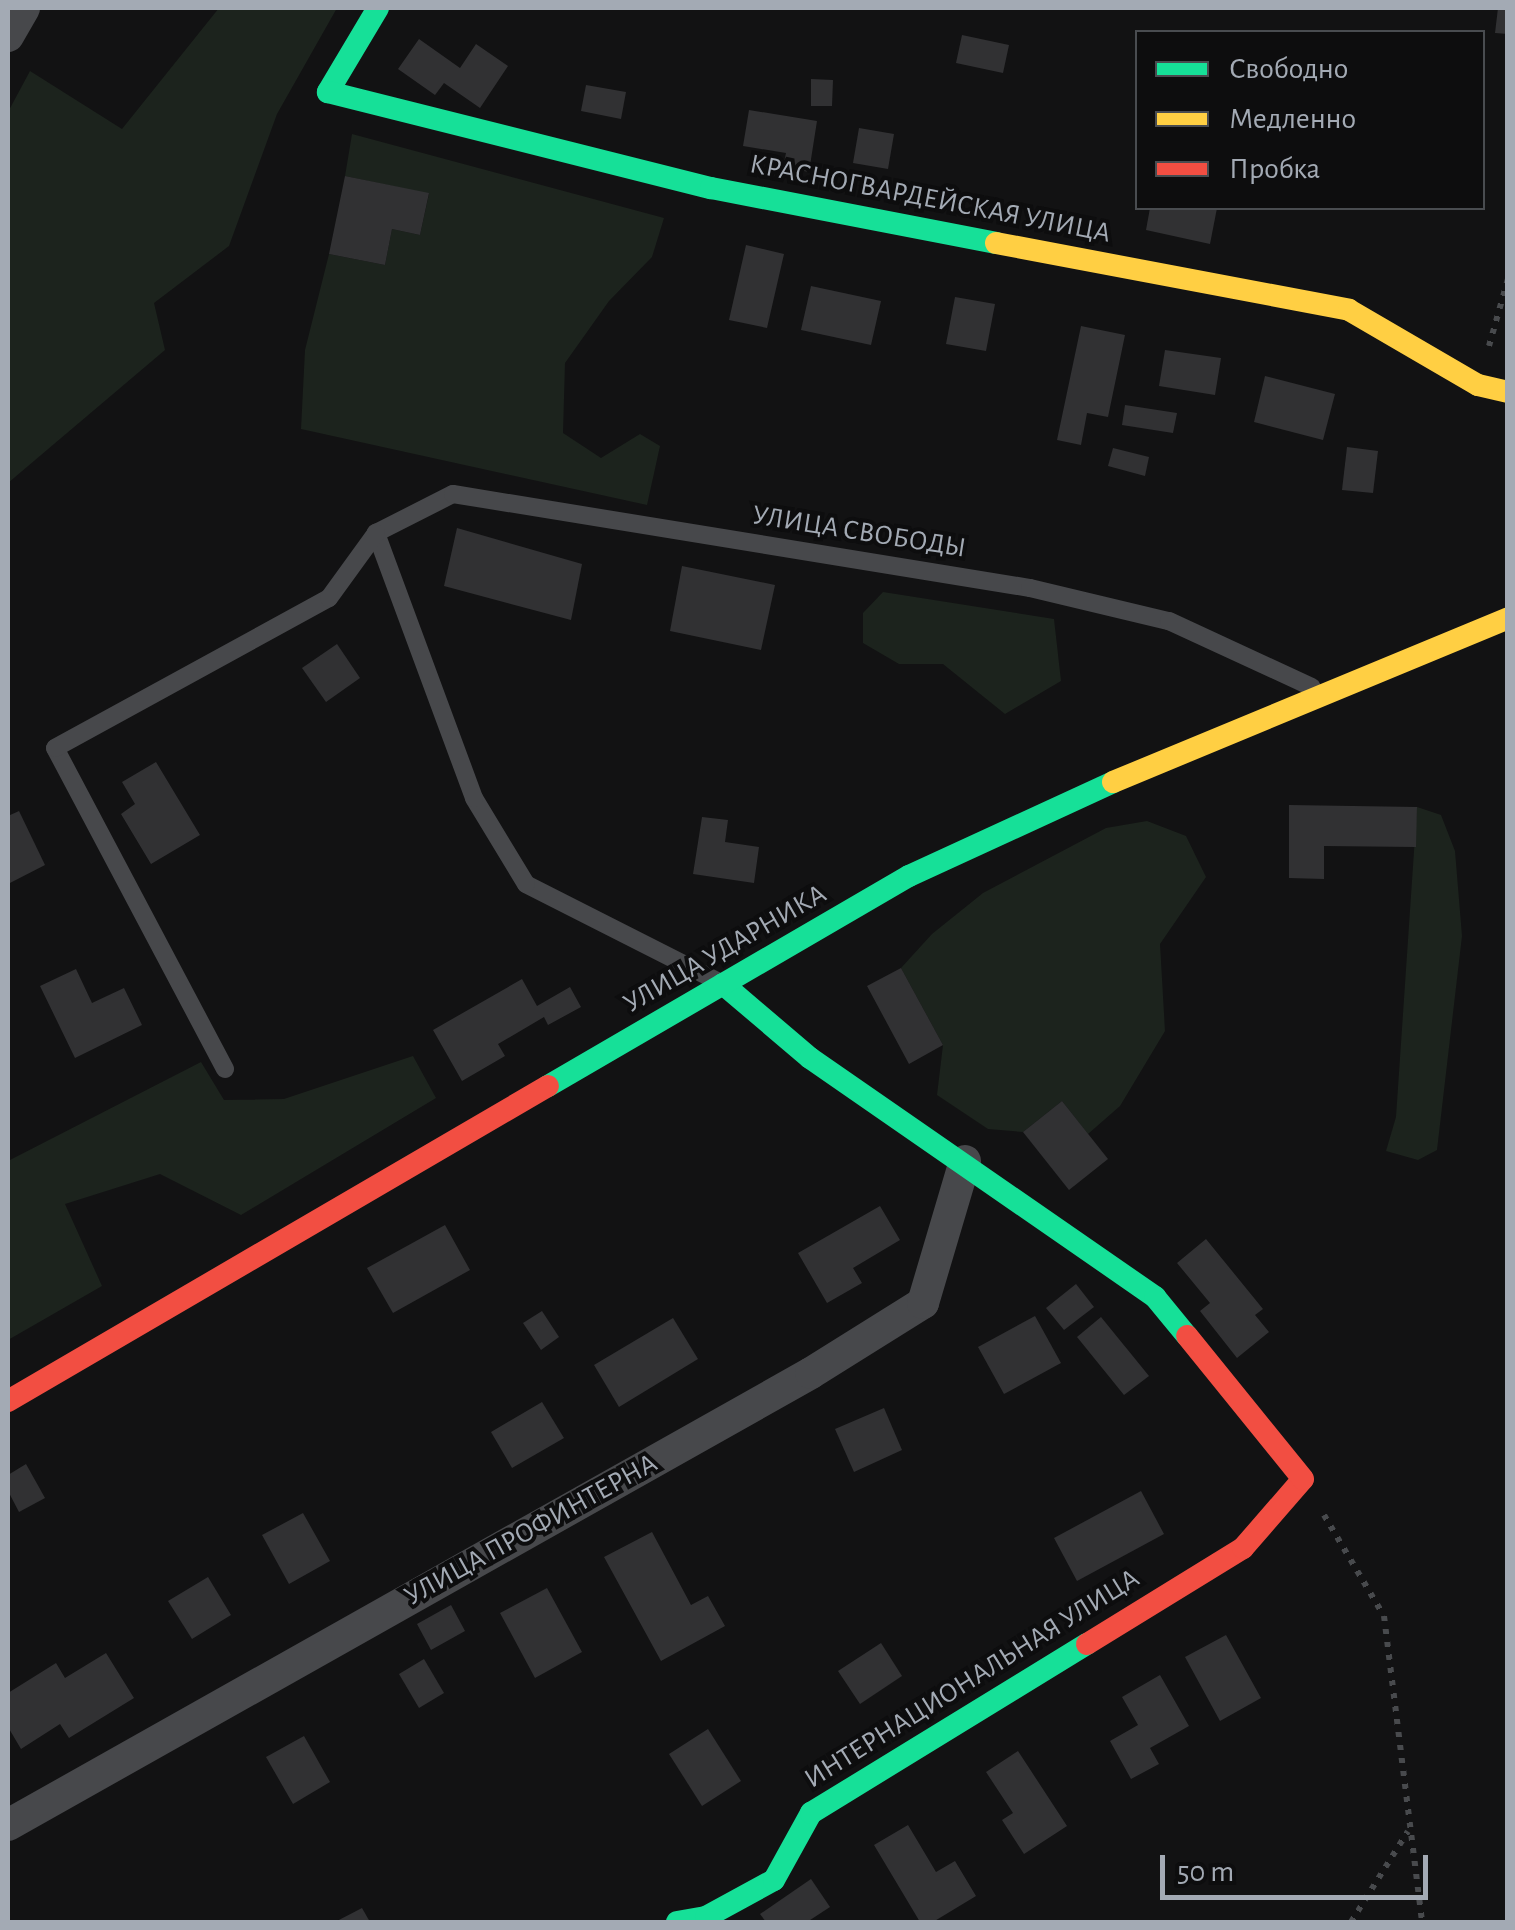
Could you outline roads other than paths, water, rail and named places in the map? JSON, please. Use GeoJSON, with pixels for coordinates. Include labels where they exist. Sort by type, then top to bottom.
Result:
{"type":"FeatureCollection","features":[{"type":"Feature","properties":{"kind":"street"},"geometry":{"type":"LineString","coordinates":[[8,36],[24,8]]}},
{"type":"Feature","properties":{"kind":"street","name":"КРАСНОГВАРДЕЙСКАЯ УЛИЦА"},"geometry":{"type":"LineString","coordinates":[[378,8],[328,92],[711,188],[1349,310],[1478,384],[1508,392]]}},
{"type":"Feature","properties":{"kind":"street","name":"УЛИЦА УДАРНИКА"},"geometry":{"type":"LineString","coordinates":[[8,1400],[909,876],[1056,806],[1508,618]]}},
{"type":"Feature","properties":{"kind":"street"},"geometry":{"type":"LineString","coordinates":[[723,984],[810,1058],[965,1162]]}},
{"type":"Feature","properties":{"kind":"street","name":"ИНТЕРНАЦИОНАЛЬНАЯ УЛИЦА"},"geometry":{"type":"LineString","coordinates":[[676,1922],[706,1917],[774,1880],[811,1813],[1243,1548],[1304,1479],[1155,1297],[965,1162]]}},
{"type":"Feature","properties":{"kind":"street","name":"УЛИЦА ПРОФИНТЕРНА"},"geometry":{"type":"LineString","coordinates":[[8,1825],[811,1373],[924,1303],[965,1162]]}},
{"type":"Feature","properties":{"kind":"lane","name":"УЛИЦА СВОБОДЫ"},"geometry":{"type":"LineString","coordinates":[[224,1068],[56,748],[329,598],[376,533],[453,494],[1030,588],[1169,621],[1326,694]]}},
{"type":"Feature","properties":{"kind":"lane"},"geometry":{"type":"LineString","coordinates":[[376,533],[474,798],[526,884],[723,984]]}}]}
